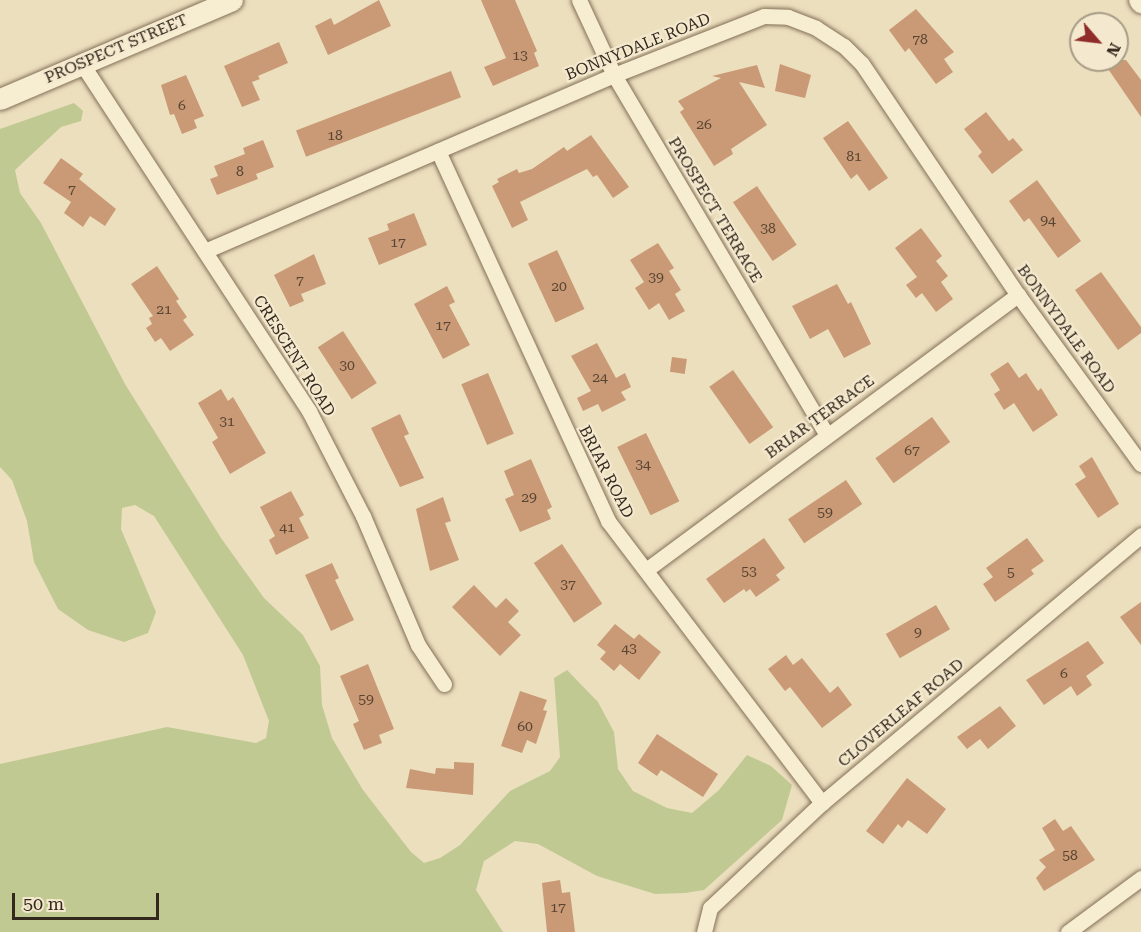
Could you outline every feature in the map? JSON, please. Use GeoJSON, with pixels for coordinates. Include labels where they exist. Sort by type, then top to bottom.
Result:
{"type":"FeatureCollection","features":[{"type":"Feature","properties":{"kind":"main road","name":"PROSPECT STREET"},"geometry":{"type":"LineString","coordinates":[[0,99],[231,0]]}},
{"type":"Feature","properties":{"kind":"street","name":"PROSPECT TERRACE"},"geometry":{"type":"LineString","coordinates":[[579,0],[614,75],[826,434]]}},
{"type":"Feature","properties":{"kind":"street","name":"BONNYDALE ROAD"},"geometry":{"type":"LineString","coordinates":[[205,251],[614,75],[764,16],[788,17],[816,28],[844,46],[862,64],[1018,296],[1141,464]]}},
{"type":"Feature","properties":{"kind":"street","name":"CRESCENT ROAD"},"geometry":{"type":"LineString","coordinates":[[82,64],[327,442],[418,645],[444,684]]}},
{"type":"Feature","properties":{"kind":"street","name":"BRIAR ROAD"},"geometry":{"type":"LineString","coordinates":[[438,151],[584,474],[608,521],[822,803]]}},
{"type":"Feature","properties":{"kind":"street","name":"BRIAR TERRACE"},"geometry":{"type":"LineString","coordinates":[[646,570],[826,434],[1018,296]]}},
{"type":"Feature","properties":{"kind":"street","name":"CLOVERLEAF ROAD"},"geometry":{"type":"LineString","coordinates":[[704,932],[710,908],[822,803],[1141,535]]}},
{"type":"Feature","properties":{"kind":"street"},"geometry":{"type":"LineString","coordinates":[[1068,932],[1141,878]]}},
{"type":"Feature","properties":{"kind":"green space"},"geometry":{"type":"Polygon","coordinates":[[[74,103],[83,111],[81,121],[61,127],[15,170],[20,193],[41,223],[125,384],[221,538],[264,598],[303,635],[320,666],[322,705],[332,738],[363,790],[411,852],[424,863],[440,858],[460,845],[510,791],[550,771],[560,757],[554,678],[567,670],[598,702],[614,732],[618,769],[633,791],[667,808],[692,813],[719,790],[747,755],[771,766],[792,785],[782,820],[704,890],[655,894],[597,876],[538,844],[515,841],[484,861],[476,890],[503,932],[0,932],[0,764],[167,727],[256,743],[266,738],[269,721],[243,655],[154,516],[135,505],[122,508],[121,529],[156,612],[148,633],[124,642],[88,630],[58,609],[34,562],[27,521],[12,480],[0,467],[0,129],[74,103]]]}},
{"type":"Feature","properties":{"kind":"building"},"geometry":{"type":"Polygon","coordinates":[[[379,0],[391,26],[328,55],[315,26],[331,18],[334,25],[379,0]]]}},
{"type":"Feature","properties":{"kind":"building"},"geometry":{"type":"Polygon","coordinates":[[[481,0],[515,0],[537,51],[534,53],[539,66],[493,86],[484,67],[506,58],[481,0]]]}},
{"type":"Feature","properties":{"kind":"building"},"geometry":{"type":"Polygon","coordinates":[[[916,9],[954,52],[944,59],[953,72],[936,84],[909,48],[905,52],[889,30],[916,9]]]}},
{"type":"Feature","properties":{"kind":"building"},"geometry":{"type":"Polygon","coordinates":[[[279,42],[288,63],[258,76],[260,79],[252,82],[260,100],[242,107],[224,66],[279,42]]]}},
{"type":"Feature","properties":{"kind":"building"},"geometry":{"type":"Polygon","coordinates":[[[780,64],[811,75],[805,98],[775,91],[780,64]]]}},
{"type":"Feature","properties":{"kind":"building"},"geometry":{"type":"Polygon","coordinates":[[[1129,64],[1141,80],[1141,117],[1110,72],[1129,72],[1129,64]]]}},
{"type":"Feature","properties":{"kind":"building"},"geometry":{"type":"Polygon","coordinates":[[[757,65],[765,88],[739,82],[767,125],[731,149],[733,154],[714,166],[680,112],[684,109],[678,101],[721,78],[712,76],[757,65]]]}},
{"type":"Feature","properties":{"kind":"building"},"geometry":{"type":"Polygon","coordinates":[[[451,71],[461,97],[306,157],[296,130],[451,71]]]}},
{"type":"Feature","properties":{"kind":"building"},"geometry":{"type":"Polygon","coordinates":[[[186,75],[204,116],[194,120],[197,128],[182,134],[174,114],[170,115],[161,85],[186,75]]]}},
{"type":"Feature","properties":{"kind":"building"},"geometry":{"type":"Polygon","coordinates":[[[986,112],[1009,141],[1013,138],[1023,150],[992,174],[978,156],[982,152],[964,129],[986,112]]]}},
{"type":"Feature","properties":{"kind":"building"},"geometry":{"type":"Polygon","coordinates":[[[848,121],[888,178],[869,191],[857,174],[851,179],[823,138],[848,121]]]}},
{"type":"Feature","properties":{"kind":"building"},"geometry":{"type":"Polygon","coordinates":[[[591,135],[629,187],[613,198],[597,175],[593,177],[587,169],[520,202],[528,220],[512,228],[492,186],[499,182],[497,179],[517,169],[519,173],[532,169],[564,147],[567,151],[591,135]]]}},
{"type":"Feature","properties":{"kind":"building"},"geometry":{"type":"Polygon","coordinates":[[[263,140],[274,167],[256,174],[258,179],[217,195],[210,179],[218,176],[214,166],[245,154],[243,148],[263,140]]]}},
{"type":"Feature","properties":{"kind":"building"},"geometry":{"type":"Polygon","coordinates":[[[61,158],[83,174],[79,179],[116,209],[105,226],[90,216],[83,227],[64,213],[71,202],[43,183],[61,158]]]}},
{"type":"Feature","properties":{"kind":"building"},"geometry":{"type":"Polygon","coordinates":[[[1037,180],[1081,241],[1058,258],[1029,218],[1024,222],[1009,201],[1037,180]]]}},
{"type":"Feature","properties":{"kind":"building"},"geometry":{"type":"Polygon","coordinates":[[[757,186],[797,245],[773,261],[733,202],[757,186]]]}},
{"type":"Feature","properties":{"kind":"building"},"geometry":{"type":"Polygon","coordinates":[[[414,213],[427,245],[379,265],[368,238],[389,230],[387,224],[414,213]]]}},
{"type":"Feature","properties":{"kind":"building"},"geometry":{"type":"Polygon","coordinates":[[[921,228],[942,256],[936,261],[948,276],[941,282],[953,299],[936,312],[922,293],[916,298],[906,285],[917,277],[895,248],[921,228]]]}},
{"type":"Feature","properties":{"kind":"building"},"geometry":{"type":"Polygon","coordinates":[[[658,243],[674,268],[669,271],[681,290],[675,294],[685,311],[669,320],[659,303],[649,310],[635,288],[644,282],[630,260],[658,243]]]}},
{"type":"Feature","properties":{"kind":"building"},"geometry":{"type":"Polygon","coordinates":[[[557,250],[584,309],[555,322],[528,264],[557,250]]]}},
{"type":"Feature","properties":{"kind":"building"},"geometry":{"type":"Polygon","coordinates":[[[314,254],[326,284],[301,294],[304,301],[290,307],[274,275],[314,254]]]}},
{"type":"Feature","properties":{"kind":"building"},"geometry":{"type":"Polygon","coordinates":[[[157,266],[179,299],[176,301],[187,317],[183,320],[194,335],[170,351],[161,338],[155,342],[146,328],[152,324],[149,318],[153,316],[131,284],[157,266]]]}},
{"type":"Feature","properties":{"kind":"building"},"geometry":{"type":"Polygon","coordinates":[[[1101,272],[1141,327],[1141,333],[1118,350],[1075,290],[1101,272]]]}},
{"type":"Feature","properties":{"kind":"building"},"geometry":{"type":"Polygon","coordinates":[[[837,284],[848,304],[851,302],[871,344],[844,358],[828,329],[810,339],[792,306],[837,284]]]}},
{"type":"Feature","properties":{"kind":"building"},"geometry":{"type":"Polygon","coordinates":[[[447,286],[455,302],[449,305],[470,345],[443,359],[414,304],[447,286]]]}},
{"type":"Feature","properties":{"kind":"building"},"geometry":{"type":"Polygon","coordinates":[[[343,331],[377,383],[352,399],[318,347],[343,331]]]}},
{"type":"Feature","properties":{"kind":"building"},"geometry":{"type":"Polygon","coordinates":[[[597,343],[616,378],[625,373],[631,387],[621,392],[626,400],[602,412],[598,404],[583,411],[577,398],[591,391],[571,356],[597,343]]]}},
{"type":"Feature","properties":{"kind":"building"},"geometry":{"type":"Polygon","coordinates":[[[672,357],[687,359],[685,374],[670,372],[672,357]]]}},
{"type":"Feature","properties":{"kind":"building"},"geometry":{"type":"Polygon","coordinates":[[[1008,362],[1019,378],[1026,373],[1038,391],[1041,388],[1058,415],[1033,432],[1014,403],[1004,410],[994,394],[1000,390],[990,374],[1008,362]]]}},
{"type":"Feature","properties":{"kind":"building"},"geometry":{"type":"Polygon","coordinates":[[[733,370],[773,427],[749,444],[709,387],[733,370]]]}},
{"type":"Feature","properties":{"kind":"building"},"geometry":{"type":"Polygon","coordinates":[[[488,373],[514,434],[487,445],[461,384],[488,373]]]}},
{"type":"Feature","properties":{"kind":"building"},"geometry":{"type":"Polygon","coordinates":[[[221,389],[228,401],[233,397],[266,453],[230,474],[212,442],[218,438],[198,403],[221,389]]]}},
{"type":"Feature","properties":{"kind":"building"},"geometry":{"type":"Polygon","coordinates":[[[400,414],[409,434],[404,436],[424,478],[400,487],[371,428],[400,414]]]}},
{"type":"Feature","properties":{"kind":"building"},"geometry":{"type":"Polygon","coordinates":[[[932,417],[950,442],[894,483],[875,458],[932,417]]]}},
{"type":"Feature","properties":{"kind":"building"},"geometry":{"type":"Polygon","coordinates":[[[646,433],[679,501],[651,515],[617,447],[646,433]]]}},
{"type":"Feature","properties":{"kind":"building"},"geometry":{"type":"Polygon","coordinates":[[[1092,457],[1119,504],[1098,518],[1075,484],[1086,477],[1079,466],[1092,457]]]}},
{"type":"Feature","properties":{"kind":"building"},"geometry":{"type":"Polygon","coordinates":[[[531,459],[552,507],[547,510],[551,519],[520,532],[505,499],[514,495],[504,471],[531,459]]]}},
{"type":"Feature","properties":{"kind":"building"},"geometry":{"type":"Polygon","coordinates":[[[846,480],[862,504],[804,543],[788,519],[846,480]]]}},
{"type":"Feature","properties":{"kind":"building"},"geometry":{"type":"Polygon","coordinates":[[[291,491],[304,515],[299,518],[309,538],[276,555],[269,540],[275,536],[260,507],[291,491]]]}},
{"type":"Feature","properties":{"kind":"building"},"geometry":{"type":"Polygon","coordinates":[[[443,497],[451,521],[445,523],[459,560],[430,571],[416,509],[443,497]]]}},
{"type":"Feature","properties":{"kind":"building"},"geometry":{"type":"Polygon","coordinates":[[[764,538],[785,568],[776,575],[780,580],[756,597],[750,589],[746,592],[744,589],[724,603],[706,579],[764,538]]]}},
{"type":"Feature","properties":{"kind":"building"},"geometry":{"type":"Polygon","coordinates":[[[1027,538],[1044,561],[1031,570],[1034,574],[995,602],[983,584],[993,577],[986,568],[1027,538]]]}},
{"type":"Feature","properties":{"kind":"building"},"geometry":{"type":"Polygon","coordinates":[[[562,544],[602,604],[574,623],[534,563],[562,544]]]}},
{"type":"Feature","properties":{"kind":"building"},"geometry":{"type":"Polygon","coordinates":[[[332,563],[339,578],[335,580],[354,620],[331,631],[305,575],[332,563]]]}},
{"type":"Feature","properties":{"kind":"building"},"geometry":{"type":"Polygon","coordinates":[[[474,585],[496,608],[506,598],[519,611],[508,622],[521,635],[500,656],[452,607],[474,585]]]}},
{"type":"Feature","properties":{"kind":"building"},"geometry":{"type":"Polygon","coordinates":[[[1141,602],[1141,645],[1120,617],[1141,602]]]}},
{"type":"Feature","properties":{"kind":"building"},"geometry":{"type":"Polygon","coordinates":[[[936,605],[950,629],[900,658],[886,634],[936,605]]]}},
{"type":"Feature","properties":{"kind":"building"},"geometry":{"type":"Polygon","coordinates":[[[615,624],[634,639],[639,634],[661,652],[639,680],[620,664],[614,671],[600,659],[606,652],[597,645],[615,624]]]}},
{"type":"Feature","properties":{"kind":"building"},"geometry":{"type":"Polygon","coordinates":[[[1088,641],[1104,663],[1086,676],[1092,685],[1077,696],[1071,686],[1044,705],[1026,680],[1088,641]]]}},
{"type":"Feature","properties":{"kind":"building"},"geometry":{"type":"Polygon","coordinates":[[[786,655],[793,665],[802,658],[830,693],[838,686],[852,705],[822,728],[790,687],[785,691],[768,669],[786,655]]]}},
{"type":"Feature","properties":{"kind":"building"},"geometry":{"type":"Polygon","coordinates":[[[368,664],[394,729],[379,735],[382,743],[364,750],[353,724],[359,721],[340,676],[368,664]]]}},
{"type":"Feature","properties":{"kind":"building"},"geometry":{"type":"Polygon","coordinates":[[[520,691],[547,700],[543,710],[547,711],[536,744],[527,740],[522,753],[501,746],[520,691]]]}},
{"type":"Feature","properties":{"kind":"building"},"geometry":{"type":"Polygon","coordinates":[[[1000,706],[1016,726],[988,749],[980,739],[967,749],[957,737],[1000,706]]]}},
{"type":"Feature","properties":{"kind":"building"},"geometry":{"type":"Polygon","coordinates":[[[657,734],[718,774],[703,797],[661,770],[657,776],[638,763],[657,734]]]}},
{"type":"Feature","properties":{"kind":"building"},"geometry":{"type":"Polygon","coordinates":[[[454,762],[474,763],[473,795],[406,788],[410,769],[435,774],[436,768],[454,769],[454,762]]]}},
{"type":"Feature","properties":{"kind":"building"},"geometry":{"type":"Polygon","coordinates":[[[907,778],[946,809],[927,834],[908,820],[902,828],[898,824],[883,844],[866,831],[907,778]]]}},
{"type":"Feature","properties":{"kind":"building"},"geometry":{"type":"Polygon","coordinates":[[[1055,819],[1063,831],[1071,826],[1095,860],[1044,891],[1036,878],[1046,867],[1039,860],[1055,850],[1042,828],[1055,819]]]}},
{"type":"Feature","properties":{"kind":"building"},"geometry":{"type":"Polygon","coordinates":[[[560,880],[562,893],[570,892],[575,932],[547,932],[542,883],[560,880]]]}}]}
